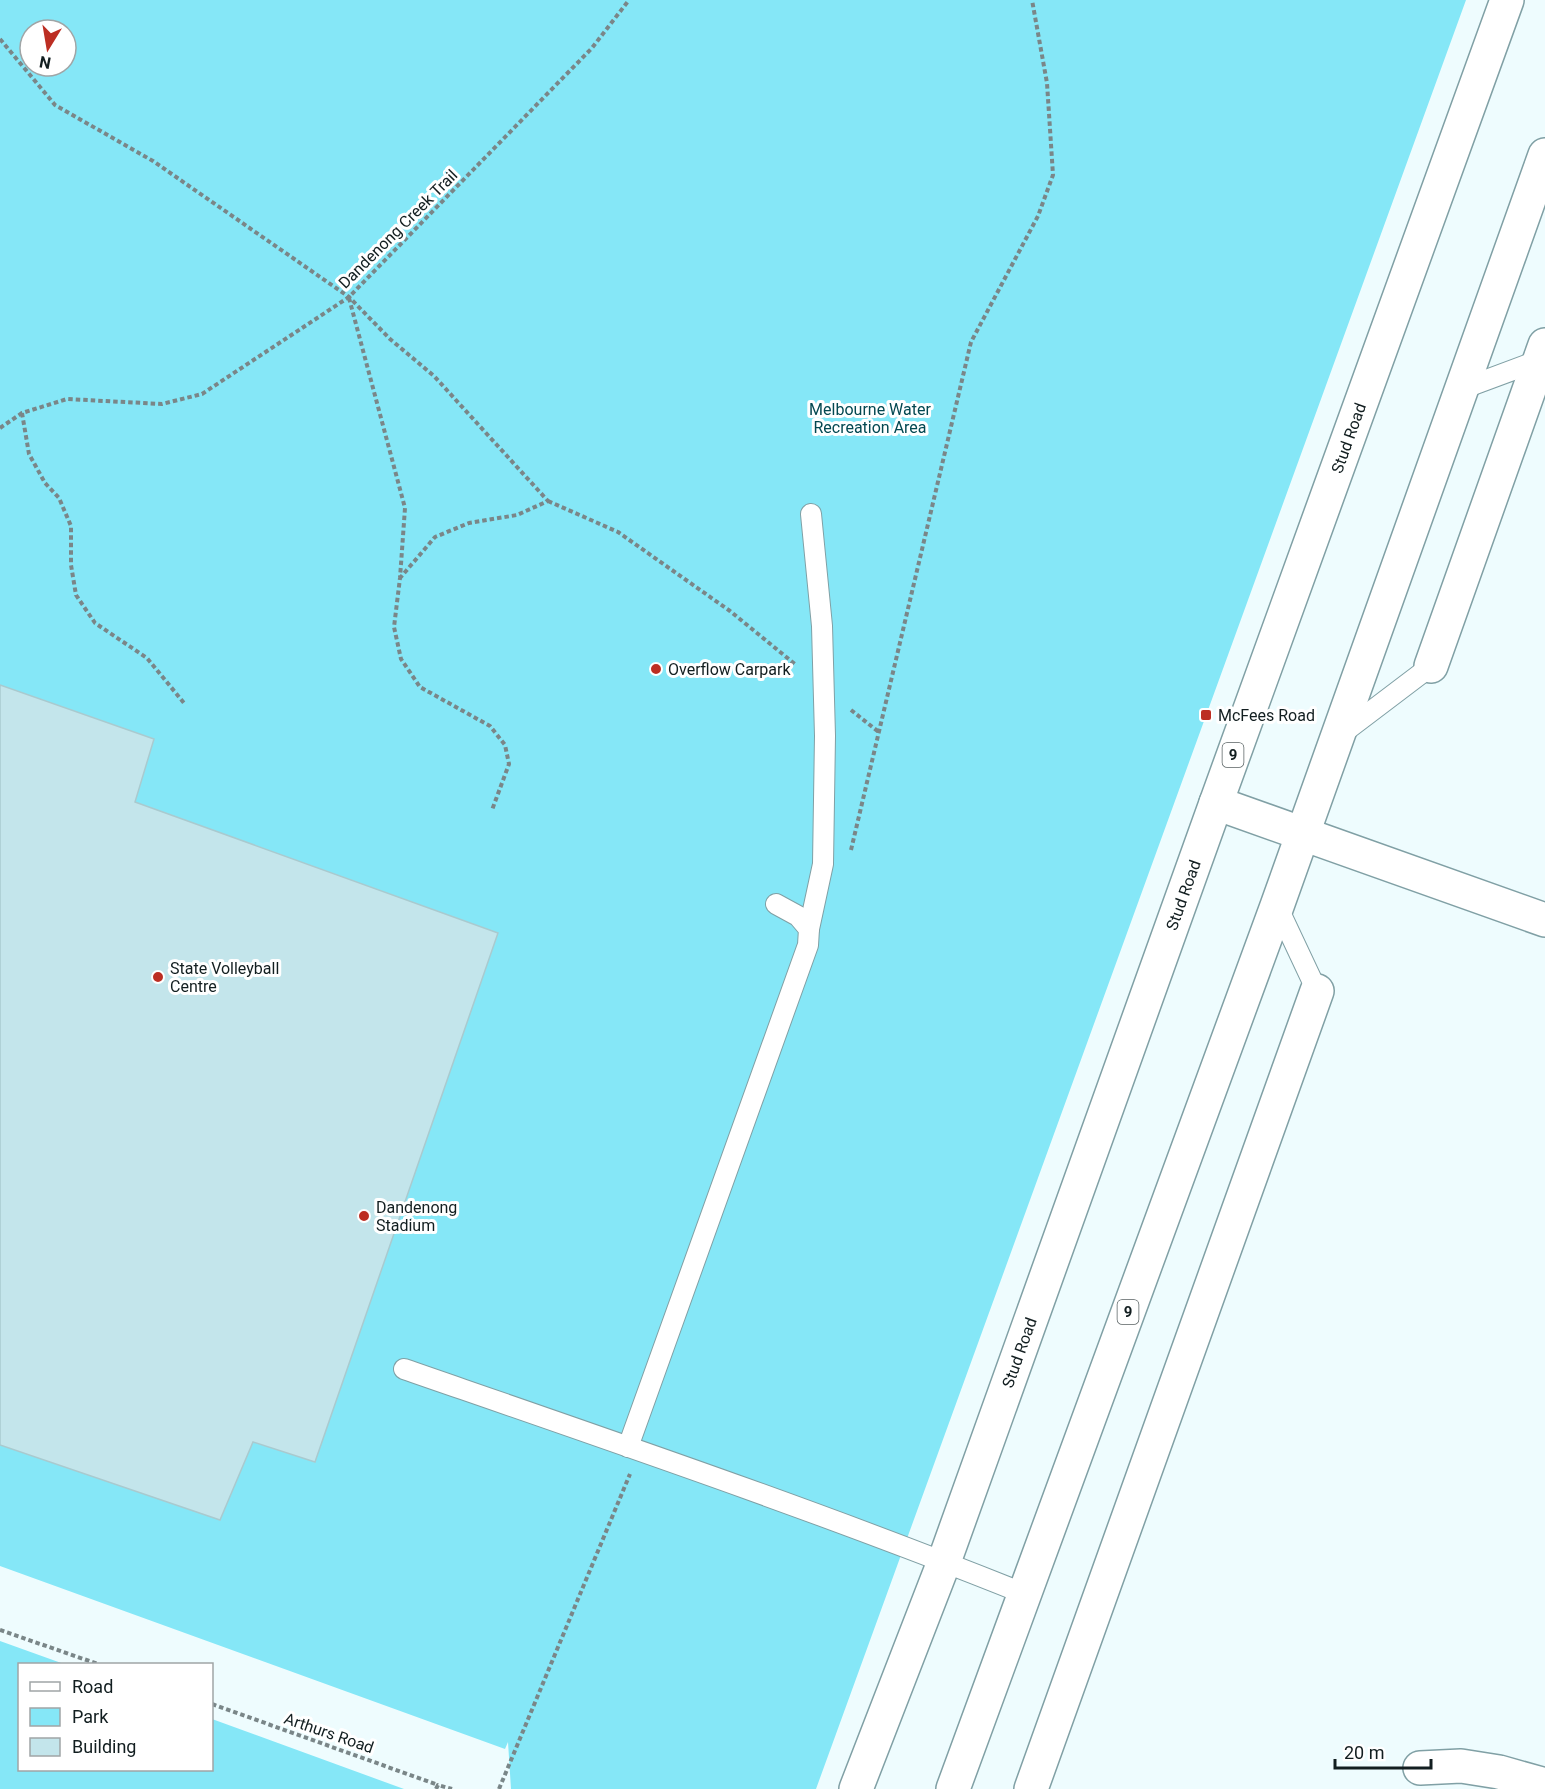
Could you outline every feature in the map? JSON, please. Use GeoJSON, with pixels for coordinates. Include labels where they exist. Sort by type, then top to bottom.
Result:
{"type":"FeatureCollection","features":[{"type":"Feature","properties":{"kind":"main road","name":"Stud Road"},"geometry":{"type":"LineString","coordinates":[[856,1789],[944,1562],[1507,0]]}},
{"type":"Feature","properties":{"kind":"main road","name":"9"},"geometry":{"type":"LineString","coordinates":[[953,1789],[1277,906],[1545,155]]}},
{"type":"Feature","properties":{"kind":"main road"},"geometry":{"type":"LineString","coordinates":[[1431,666],[1542,353]]}},
{"type":"Feature","properties":{"kind":"main road"},"geometry":{"type":"LineString","coordinates":[[1216,803],[1545,920]]}},
{"type":"Feature","properties":{"kind":"main road"},"geometry":{"type":"LineString","coordinates":[[1031,1789],[1317,991]]}},
{"type":"Feature","properties":{"kind":"main road"},"geometry":{"type":"LineString","coordinates":[[1420,1768],[1461,1766],[1499,1772],[1545,1785]]}},
{"type":"Feature","properties":{"kind":"lane"},"geometry":{"type":"LineString","coordinates":[[1462,389],[1542,353]]}},
{"type":"Feature","properties":{"kind":"lane"},"geometry":{"type":"LineString","coordinates":[[634,1449],[808,945],[809,929],[823,864],[825,736],[822,626],[811,514]]}},
{"type":"Feature","properties":{"kind":"lane"},"geometry":{"type":"LineString","coordinates":[[1338,737],[1431,666]]}},
{"type":"Feature","properties":{"kind":"lane"},"geometry":{"type":"LineString","coordinates":[[776,904],[798,916],[809,929]]}},
{"type":"Feature","properties":{"kind":"lane"},"geometry":{"type":"LineString","coordinates":[[1277,906],[1317,991]]}},
{"type":"Feature","properties":{"kind":"lane"},"geometry":{"type":"LineString","coordinates":[[404,1369],[634,1449],[944,1562],[1025,1594]]}},
{"type":"Feature","properties":{"kind":"path","name":"Dandenong Creek Trail"},"geometry":{"type":"LineString","coordinates":[[0,428],[22,413],[66,399],[162,404],[202,394],[349,297],[592,48],[629,0]]}},
{"type":"Feature","properties":{"kind":"path"},"geometry":{"type":"LineString","coordinates":[[850,856],[971,342],[1038,216],[1053,176],[1047,83],[1032,0]]}},
{"type":"Feature","properties":{"kind":"path"},"geometry":{"type":"LineString","coordinates":[[0,39],[55,105],[153,160],[349,297],[390,339],[434,376],[548,501],[618,532],[730,611],[880,733]]}},
{"type":"Feature","properties":{"kind":"path"},"geometry":{"type":"LineString","coordinates":[[349,297],[405,508],[394,627],[401,659],[420,687],[490,726],[505,745],[509,764],[492,810]]}},
{"type":"Feature","properties":{"kind":"path"},"geometry":{"type":"LineString","coordinates":[[22,413],[28,454],[45,483],[59,498],[71,526],[70,565],[76,596],[95,623],[147,658],[184,703]]}},
{"type":"Feature","properties":{"kind":"path"},"geometry":{"type":"LineString","coordinates":[[400,578],[435,537],[469,523],[517,515],[548,501]]}},
{"type":"Feature","properties":{"kind":"path"},"geometry":{"type":"LineString","coordinates":[[499,1789],[634,1449]]}},
{"type":"Feature","properties":{"kind":"path"},"geometry":{"type":"LineString","coordinates":[[0,1630],[92,1663]]}},
{"type":"Feature","properties":{"kind":"path","name":"Arthurs Road"},"geometry":{"type":"LineString","coordinates":[[213,1704],[437,1787],[452,1789]]}},
{"type":"Feature","properties":{"kind":"green space","name":"Melbourne Water Recreation Area"},"geometry":{"type":"Polygon","coordinates":[[[0,0],[1466,0],[816,1789],[511,1789],[508,1742],[505,1749],[0,1566],[0,0]]]}},
{"type":"Feature","properties":{"kind":"green space"},"geometry":{"type":"Polygon","coordinates":[[[0,1641],[61,1663],[18,1663],[18,1771],[213,1771],[213,1719],[404,1789],[0,1789],[0,1641]]]}},
{"type":"Feature","properties":{"kind":"building"},"geometry":{"type":"Polygon","coordinates":[[[0,685],[154,739],[135,802],[498,933],[315,1462],[253,1442],[220,1520],[0,1445],[0,685]]]}},
{"type":"Feature","properties":{"kind":"place","name":"Overflow Carpark"},"geometry":{"type":"Point","coordinates":[656,669]}},
{"type":"Feature","properties":{"kind":"place","name":"McFees Road"},"geometry":{"type":"Point","coordinates":[1206,715]}},
{"type":"Feature","properties":{"kind":"place","name":"State Volleyball Centre"},"geometry":{"type":"Point","coordinates":[158,977]}},
{"type":"Feature","properties":{"kind":"place","name":"Dandenong Stadium"},"geometry":{"type":"Point","coordinates":[364,1216]}}]}
